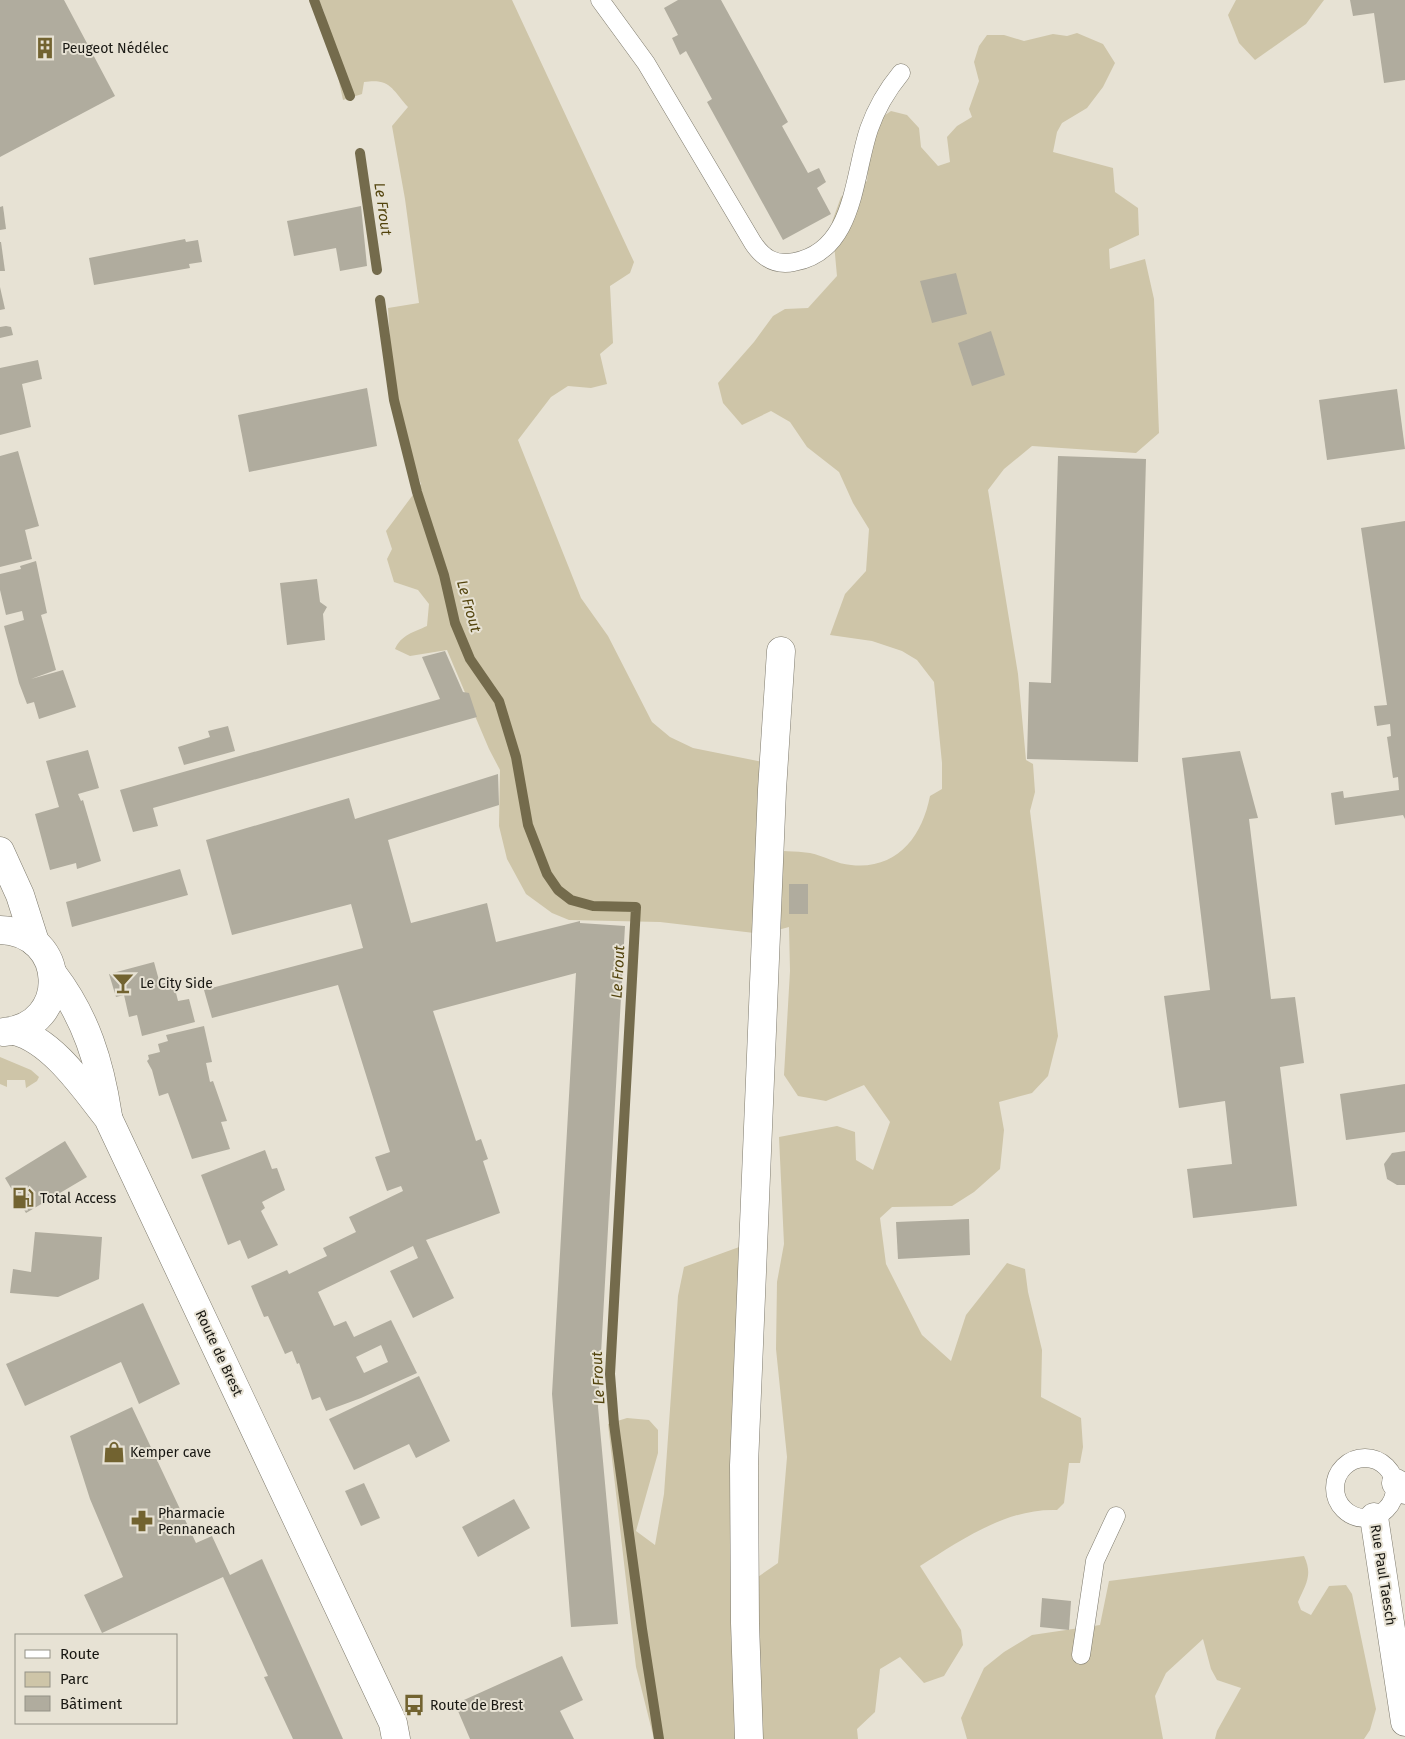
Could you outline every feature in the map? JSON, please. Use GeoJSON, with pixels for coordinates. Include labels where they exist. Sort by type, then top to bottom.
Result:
{"type":"FeatureCollection","features":[{"type":"Feature","properties":{"kind":"street"},"geometry":{"type":"LineString","coordinates":[[749,1739],[745,1632],[744,1465],[772,790],[781,651]]}},
{"type":"Feature","properties":{"kind":"street"},"geometry":{"type":"LineString","coordinates":[[0,851],[20,894],[35,942]]}},
{"type":"Feature","properties":{"kind":"street"},"geometry":{"type":"LineString","coordinates":[[0,930],[24,934],[35,942]]}},
{"type":"Feature","properties":{"kind":"street","name":"Route de Brest"},"geometry":{"type":"LineString","coordinates":[[35,942],[47,956],[53,974],[74,1004],[93,1049],[101,1075],[108,1118]]}},
{"type":"Feature","properties":{"kind":"street"},"geometry":{"type":"LineString","coordinates":[[7,1031],[29,1025],[40,1016],[48,1003],[53,989],[53,974]]}},
{"type":"Feature","properties":{"kind":"street","name":"Route de Brest"},"geometry":{"type":"LineString","coordinates":[[7,1031],[28,1034],[57,1058],[108,1118],[400,1734]]}},
{"type":"Feature","properties":{"kind":"street","name":"Rue Paul Taesch"},"geometry":{"type":"LineString","coordinates":[[1374,1517],[1405,1722]]}},
{"type":"Feature","properties":{"kind":"lane"},"geometry":{"type":"LineString","coordinates":[[600,0],[646,63],[753,243],[762,255],[775,262],[805,260],[821,252],[838,233],[848,209],[869,128],[887,90],[901,73]]}},
{"type":"Feature","properties":{"kind":"lane"},"geometry":{"type":"LineString","coordinates":[[1371,1458],[1387,1466],[1400,1486],[1387,1510],[1374,1517],[1359,1518],[1342,1508],[1335,1490],[1341,1469],[1352,1460],[1371,1458]]}},
{"type":"Feature","properties":{"kind":"lane"},"geometry":{"type":"LineString","coordinates":[[1081,1655],[1096,1561],[1116,1516]]}},
{"type":"Feature","properties":{"kind":"green space"},"geometry":{"type":"Polygon","coordinates":[[[319,0],[512,0],[634,262],[630,273],[610,286],[613,343],[600,354],[607,384],[591,388],[568,386],[551,397],[518,440],[581,598],[608,636],[652,722],[670,737],[693,748],[768,763],[765,850],[810,853],[851,865],[867,865],[882,862],[905,848],[921,825],[930,796],[942,789],[942,763],[934,682],[917,660],[902,651],[872,641],[830,635],[845,594],[866,571],[869,529],[853,503],[839,472],[807,447],[790,422],[771,411],[742,425],[723,403],[718,383],[754,342],[773,316],[785,309],[808,308],[837,276],[832,222],[841,197],[867,181],[871,139],[878,120],[891,111],[907,115],[919,128],[921,147],[938,166],[950,162],[947,137],[957,126],[972,117],[969,109],[979,81],[974,62],[979,46],[987,35],[1004,35],[1024,41],[1053,34],[1067,36],[1077,33],[1103,44],[1115,63],[1103,87],[1087,108],[1062,123],[1057,132],[1053,152],[1113,168],[1115,192],[1138,208],[1139,235],[1109,249],[1110,269],[1145,259],[1154,299],[1159,433],[1136,453],[1032,446],[1004,469],[988,490],[1018,674],[1026,760],[1033,764],[1035,792],[1030,811],[1058,1036],[1048,1076],[1032,1093],[999,1102],[1004,1130],[1000,1169],[974,1192],[952,1206],[892,1207],[880,1218],[886,1264],[922,1335],[951,1361],[966,1315],[1007,1263],[1025,1269],[1028,1292],[1042,1350],[1041,1397],[1081,1418],[1083,1447],[1080,1463],[1069,1463],[1064,1503],[1057,1510],[1020,1514],[1002,1520],[968,1536],[920,1566],[961,1630],[963,1645],[944,1676],[924,1683],[900,1657],[880,1669],[875,1712],[857,1729],[858,1739],[654,1739],[636,1667],[608,1424],[627,1418],[649,1420],[658,1430],[658,1453],[636,1531],[655,1545],[664,1494],[678,1296],[684,1267],[742,1246],[734,1362],[733,1460],[742,1588],[778,1563],[787,1457],[776,1349],[777,1282],[784,1244],[779,1137],[837,1126],[855,1132],[856,1160],[873,1170],[890,1122],[864,1085],[826,1101],[798,1096],[784,1075],[790,971],[789,927],[763,934],[660,922],[569,920],[552,913],[526,894],[507,859],[499,826],[500,770],[489,749],[447,650],[410,656],[395,649],[404,637],[427,626],[429,604],[418,590],[394,582],[387,559],[392,549],[386,531],[421,484],[413,463],[397,398],[388,308],[419,303],[405,199],[392,126],[408,107],[390,86],[373,81],[364,82],[362,94],[343,100],[324,12],[319,0]]]}},
{"type":"Feature","properties":{"kind":"green space"},"geometry":{"type":"Polygon","coordinates":[[[1236,0],[1324,0],[1306,24],[1255,60],[1239,43],[1228,15],[1236,0]]]}},
{"type":"Feature","properties":{"kind":"green space"},"geometry":{"type":"Polygon","coordinates":[[[0,1057],[31,1070],[39,1077],[37,1081],[26,1088],[25,1080],[7,1080],[7,1087],[0,1084],[0,1057]]]}},
{"type":"Feature","properties":{"kind":"green space"},"geometry":{"type":"Polygon","coordinates":[[[1304,1556],[1308,1574],[1306,1585],[1298,1602],[1301,1610],[1311,1615],[1329,1586],[1346,1585],[1352,1594],[1376,1709],[1370,1730],[1364,1739],[1215,1739],[1217,1731],[1241,1688],[1217,1680],[1211,1669],[1203,1639],[1166,1673],[1155,1696],[1163,1739],[967,1739],[961,1718],[984,1668],[1004,1652],[1032,1635],[1100,1625],[1109,1581],[1304,1556]]]}},
{"type":"Feature","properties":{"kind":"building","name":"Peugeot Nédélec"},"geometry":{"type":"Polygon","coordinates":[[[0,0],[64,0],[115,96],[0,157],[0,0]]]}},
{"type":"Feature","properties":{"kind":"building"},"geometry":{"type":"Polygon","coordinates":[[[678,0],[721,0],[788,122],[782,126],[808,173],[819,168],[826,182],[817,188],[831,214],[783,240],[707,102],[712,99],[686,51],[680,55],[672,38],[678,35],[664,8],[678,0]]]}},
{"type":"Feature","properties":{"kind":"building"},"geometry":{"type":"Polygon","coordinates":[[[1350,0],[1405,0],[1405,80],[1384,83],[1374,13],[1353,16],[1350,0]]]}},
{"type":"Feature","properties":{"kind":"building"},"geometry":{"type":"Polygon","coordinates":[[[3,206],[6,229],[0,230],[0,207],[3,206]]]}},
{"type":"Feature","properties":{"kind":"building"},"geometry":{"type":"Polygon","coordinates":[[[361,206],[367,266],[340,271],[336,248],[294,256],[287,221],[361,206]]]}},
{"type":"Feature","properties":{"kind":"building"},"geometry":{"type":"Polygon","coordinates":[[[185,239],[186,242],[198,240],[202,262],[189,264],[190,268],[94,285],[89,258],[185,239]]]}},
{"type":"Feature","properties":{"kind":"building"},"geometry":{"type":"Polygon","coordinates":[[[1,242],[5,271],[0,271],[1,242]]]}},
{"type":"Feature","properties":{"kind":"building"},"geometry":{"type":"Polygon","coordinates":[[[956,273],[967,314],[932,323],[920,281],[956,273]]]}},
{"type":"Feature","properties":{"kind":"building"},"geometry":{"type":"Polygon","coordinates":[[[0,287],[5,309],[0,310],[0,287]]]}},
{"type":"Feature","properties":{"kind":"building"},"geometry":{"type":"Polygon","coordinates":[[[0,327],[11,327],[13,335],[0,338],[0,327]]]}},
{"type":"Feature","properties":{"kind":"building"},"geometry":{"type":"Polygon","coordinates":[[[991,331],[1005,375],[972,386],[958,343],[991,331]]]}},
{"type":"Feature","properties":{"kind":"building"},"geometry":{"type":"Polygon","coordinates":[[[38,360],[42,379],[22,384],[31,427],[0,435],[0,368],[38,360]]]}},
{"type":"Feature","properties":{"kind":"building"},"geometry":{"type":"Polygon","coordinates":[[[367,388],[377,446],[249,472],[238,415],[367,388]]]}},
{"type":"Feature","properties":{"kind":"building"},"geometry":{"type":"Polygon","coordinates":[[[1397,389],[1405,449],[1327,460],[1319,400],[1397,389]]]}},
{"type":"Feature","properties":{"kind":"building"},"geometry":{"type":"Polygon","coordinates":[[[18,451],[39,526],[25,530],[32,559],[0,567],[0,456],[18,451]]]}},
{"type":"Feature","properties":{"kind":"building"},"geometry":{"type":"Polygon","coordinates":[[[1058,456],[1146,459],[1138,762],[1027,759],[1029,682],[1051,683],[1058,456]]]}},
{"type":"Feature","properties":{"kind":"building"},"geometry":{"type":"Polygon","coordinates":[[[1405,521],[1405,819],[1403,815],[1335,825],[1331,793],[1343,791],[1344,798],[1399,790],[1398,777],[1393,778],[1387,737],[1391,736],[1390,724],[1377,726],[1374,706],[1387,705],[1361,528],[1405,521]]]}},
{"type":"Feature","properties":{"kind":"building"},"geometry":{"type":"Polygon","coordinates":[[[36,561],[47,613],[41,615],[56,670],[31,679],[63,670],[76,707],[39,719],[34,702],[27,704],[19,683],[4,626],[24,620],[22,611],[6,615],[0,590],[0,574],[21,569],[20,566],[36,561]]]}},
{"type":"Feature","properties":{"kind":"building"},"geometry":{"type":"Polygon","coordinates":[[[317,579],[320,602],[327,607],[323,614],[325,640],[287,645],[280,583],[317,579]]]}},
{"type":"Feature","properties":{"kind":"building"},"geometry":{"type":"Polygon","coordinates":[[[445,651],[463,692],[469,693],[477,717],[153,808],[158,826],[133,832],[120,790],[440,699],[422,657],[445,651]]]}},
{"type":"Feature","properties":{"kind":"building"},"geometry":{"type":"Polygon","coordinates":[[[228,726],[235,751],[184,765],[178,747],[210,737],[208,731],[228,726]]]}},
{"type":"Feature","properties":{"kind":"building"},"geometry":{"type":"Polygon","coordinates":[[[88,750],[99,788],[78,794],[81,801],[83,800],[101,861],[77,869],[76,863],[50,870],[35,814],[59,807],[46,761],[88,750]]]}},
{"type":"Feature","properties":{"kind":"building"},"geometry":{"type":"Polygon","coordinates":[[[1240,751],[1258,818],[1249,819],[1271,999],[1295,997],[1304,1063],[1280,1067],[1297,1206],[1193,1218],[1187,1169],[1232,1164],[1225,1101],[1179,1108],[1164,996],[1210,990],[1182,758],[1240,751]]]}},
{"type":"Feature","properties":{"kind":"building"},"geometry":{"type":"Polygon","coordinates":[[[498,774],[499,805],[388,840],[411,923],[487,903],[496,942],[580,921],[580,923],[625,926],[598,1407],[618,1624],[571,1627],[552,1394],[576,973],[433,1011],[476,1141],[481,1139],[488,1159],[483,1161],[500,1213],[426,1240],[454,1298],[413,1318],[390,1271],[418,1258],[413,1246],[318,1292],[334,1326],[346,1321],[354,1337],[391,1320],[417,1373],[326,1411],[320,1397],[312,1400],[299,1363],[297,1364],[292,1351],[285,1354],[268,1316],[264,1317],[251,1286],[287,1270],[289,1274],[327,1256],[323,1248],[356,1232],[349,1217],[403,1191],[401,1186],[387,1191],[375,1157],[390,1152],[338,985],[212,1018],[204,990],[363,948],[351,904],[232,935],[206,840],[349,798],[355,819],[498,774]],[[381,1345],[356,1357],[364,1373],[388,1362],[381,1345]]]}},
{"type":"Feature","properties":{"kind":"building"},"geometry":{"type":"Polygon","coordinates":[[[180,869],[188,895],[72,927],[66,902],[180,869]]]}},
{"type":"Feature","properties":{"kind":"building"},"geometry":{"type":"Polygon","coordinates":[[[789,884],[808,884],[808,914],[789,914],[789,884]]]}},
{"type":"Feature","properties":{"kind":"building"},"geometry":{"type":"Polygon","coordinates":[[[154,962],[160,984],[173,981],[178,1001],[189,999],[195,1022],[142,1036],[137,1015],[129,1017],[124,995],[116,997],[109,974],[154,962]]]}},
{"type":"Feature","properties":{"kind":"building"},"geometry":{"type":"Polygon","coordinates":[[[204,1026],[212,1062],[206,1063],[210,1082],[213,1081],[227,1121],[221,1122],[230,1149],[192,1159],[168,1093],[159,1096],[152,1070],[147,1061],[149,1059],[148,1055],[160,1052],[158,1044],[168,1041],[166,1035],[204,1026]]]}},
{"type":"Feature","properties":{"kind":"building"},"geometry":{"type":"Polygon","coordinates":[[[1405,1084],[1405,1132],[1346,1140],[1340,1094],[1405,1084]]]}},
{"type":"Feature","properties":{"kind":"building"},"geometry":{"type":"Polygon","coordinates":[[[65,1141],[87,1177],[26,1213],[5,1178],[65,1141]]]}},
{"type":"Feature","properties":{"kind":"building"},"geometry":{"type":"Polygon","coordinates":[[[265,1150],[272,1169],[277,1168],[285,1190],[262,1202],[265,1208],[261,1211],[278,1245],[248,1259],[240,1240],[228,1245],[201,1175],[265,1150]]]}},
{"type":"Feature","properties":{"kind":"building"},"geometry":{"type":"Polygon","coordinates":[[[1405,1151],[1405,1185],[1397,1185],[1387,1179],[1384,1164],[1392,1153],[1405,1151]]]}},
{"type":"Feature","properties":{"kind":"building"},"geometry":{"type":"Polygon","coordinates":[[[969,1219],[970,1255],[898,1259],[896,1222],[969,1219]]]}},
{"type":"Feature","properties":{"kind":"building"},"geometry":{"type":"Polygon","coordinates":[[[35,1232],[102,1237],[99,1279],[58,1297],[10,1293],[13,1269],[31,1272],[35,1232]]]}},
{"type":"Feature","properties":{"kind":"building"},"geometry":{"type":"Polygon","coordinates":[[[143,1303],[180,1384],[139,1404],[121,1362],[25,1406],[6,1364],[143,1303]]]}},
{"type":"Feature","properties":{"kind":"building"},"geometry":{"type":"Polygon","coordinates":[[[419,1376],[450,1441],[416,1458],[409,1444],[354,1470],[329,1419],[419,1376]]]}},
{"type":"Feature","properties":{"kind":"building"},"geometry":{"type":"Polygon","coordinates":[[[132,1407],[196,1543],[212,1536],[230,1575],[262,1559],[343,1739],[293,1739],[264,1677],[268,1676],[223,1577],[102,1633],[84,1595],[123,1577],[90,1499],[70,1436],[132,1407]]]}},
{"type":"Feature","properties":{"kind":"building"},"geometry":{"type":"Polygon","coordinates":[[[364,1483],[380,1518],[361,1526],[345,1491],[364,1483]]]}},
{"type":"Feature","properties":{"kind":"building"},"geometry":{"type":"Polygon","coordinates":[[[514,1499],[530,1528],[478,1557],[462,1527],[514,1499]]]}},
{"type":"Feature","properties":{"kind":"building"},"geometry":{"type":"Polygon","coordinates":[[[1042,1598],[1071,1601],[1069,1630],[1040,1627],[1042,1598]]]}},
{"type":"Feature","properties":{"kind":"building"},"geometry":{"type":"Polygon","coordinates":[[[562,1656],[583,1700],[560,1711],[574,1739],[470,1739],[455,1704],[562,1656]]]}},
{"type":"Feature","properties":{"kind":"waterway","name":"Le Frout"},"geometry":{"type":"LineString","coordinates":[[314,0],[350,96]]}},
{"type":"Feature","properties":{"kind":"waterway","name":"Le Frout"},"geometry":{"type":"LineString","coordinates":[[360,153],[377,270]]}},
{"type":"Feature","properties":{"kind":"waterway","name":"Le Frout"},"geometry":{"type":"LineString","coordinates":[[380,300],[394,400],[417,492],[444,575],[455,623],[470,659],[499,701],[516,757],[528,825],[547,874],[558,890],[571,900],[593,906],[636,907],[610,1374],[614,1424],[659,1739]]}},
{"type":"Feature","properties":{"kind":"place","name":"Peugeot Nédélec"},"geometry":{"type":"Point","coordinates":[45,48]}},
{"type":"Feature","properties":{"kind":"place","name":"Le City Side"},"geometry":{"type":"Point","coordinates":[123,983]}},
{"type":"Feature","properties":{"kind":"place","name":"Total Access"},"geometry":{"type":"Point","coordinates":[23,1198]}},
{"type":"Feature","properties":{"kind":"place","name":"Kemper cave"},"geometry":{"type":"Point","coordinates":[114,1452]}},
{"type":"Feature","properties":{"kind":"place","name":"Pharmacie Pennaneach"},"geometry":{"type":"Point","coordinates":[142,1521]}},
{"type":"Feature","properties":{"kind":"place","name":"Route de Brest"},"geometry":{"type":"Point","coordinates":[414,1705]}}]}
